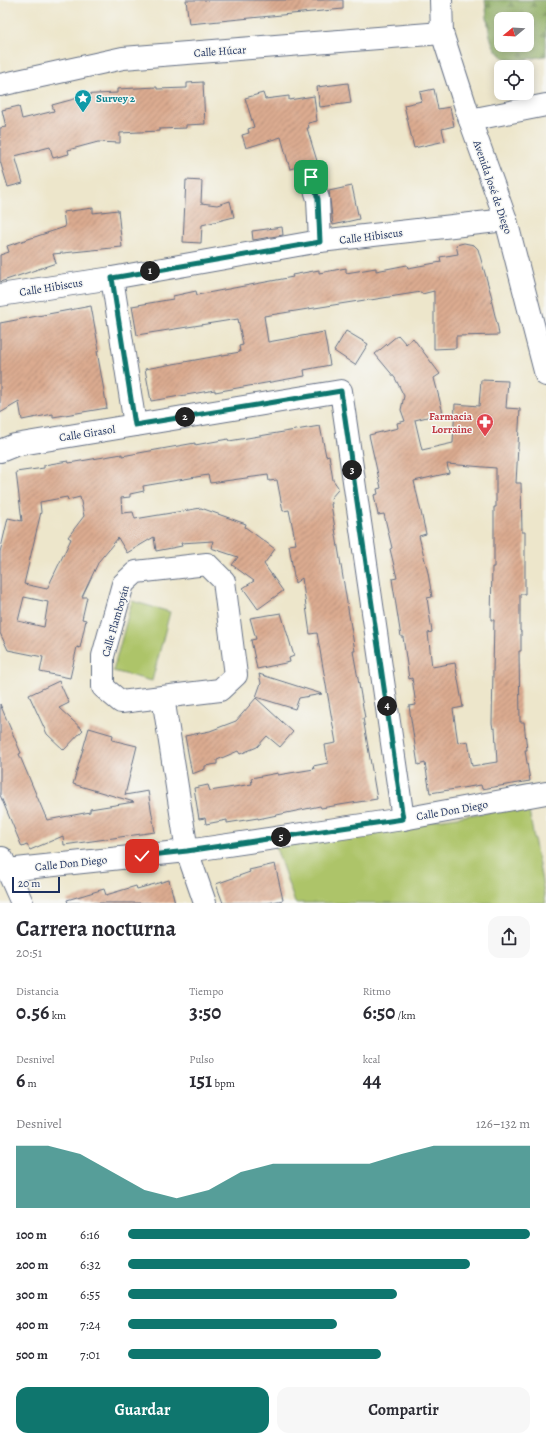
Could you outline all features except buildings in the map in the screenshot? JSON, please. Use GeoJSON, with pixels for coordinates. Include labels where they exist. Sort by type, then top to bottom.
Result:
{"type":"FeatureCollection","features":[{"type":"Feature","properties":{"kind":"street","name":"Avenida José de Diego"},"geometry":{"type":"LineString","coordinates":[[441,0],[442,34],[470,120],[506,220],[546,375]]}},
{"type":"Feature","properties":{"kind":"street","name":"Calle Húcar"},"geometry":{"type":"LineString","coordinates":[[0,85],[123,58],[442,34]]}},
{"type":"Feature","properties":{"kind":"street"},"geometry":{"type":"LineString","coordinates":[[470,120],[546,105]]}},
{"type":"Feature","properties":{"kind":"street"},"geometry":{"type":"LineString","coordinates":[[311,177],[318,199],[320,242]]}},
{"type":"Feature","properties":{"kind":"street","name":"Calle Hibiscus"},"geometry":{"type":"LineString","coordinates":[[0,295],[112,278],[320,242],[506,220]]}},
{"type":"Feature","properties":{"kind":"street"},"geometry":{"type":"LineString","coordinates":[[112,278],[135,425]]}},
{"type":"Feature","properties":{"kind":"street","name":"Calle Girasol"},"geometry":{"type":"LineString","coordinates":[[0,451],[15,445],[341,391],[403,819]]}},
{"type":"Feature","properties":{"kind":"street","name":"Calle Flamboyán"},"geometry":{"type":"LineString","coordinates":[[207,564],[224,581],[236,675],[220,690],[163,698],[121,702],[103,687],[103,656],[123,584],[136,572],[207,564]]}},
{"type":"Feature","properties":{"kind":"street"},"geometry":{"type":"LineString","coordinates":[[163,698],[187,851],[205,903]]}},
{"type":"Feature","properties":{"kind":"street","name":"Calle Don Diego"},"geometry":{"type":"LineString","coordinates":[[2,864],[187,851],[403,819],[546,793]]}},
{"type":"Feature","properties":{"kind":"street"},"geometry":{"type":"LineString","coordinates":[[2,864],[22,903]]}},
{"type":"Feature","properties":{"kind":"green space"},"geometry":{"type":"Polygon","coordinates":[[[485,0],[546,0],[546,56],[512,60],[504,58],[498,52],[534,52],[534,12],[494,12],[494,46],[488,27],[485,0]]]}},
{"type":"Feature","properties":{"kind":"green space"},"geometry":{"type":"Polygon","coordinates":[[[132,601],[170,612],[152,681],[113,671],[132,601]]]}},
{"type":"Feature","properties":{"kind":"green space"},"geometry":{"type":"Polygon","coordinates":[[[528,806],[546,903],[295,903],[275,845],[528,806]]]}},
{"type":"Feature","properties":{"kind":"place","name":"Survey 2"},"geometry":{"type":"Point","coordinates":[83,113]}},
{"type":"Feature","properties":{"kind":"place","name":"Farmacia Lorraine"},"geometry":{"type":"Point","coordinates":[485,437]}},
{"type":"Feature","properties":{"kind":"route"},"geometry":{"type":"LineString","coordinates":[[142,856],[187,851],[403,819],[341,391],[135,425],[112,278],[320,242],[318,199],[311,177]]}}]}
